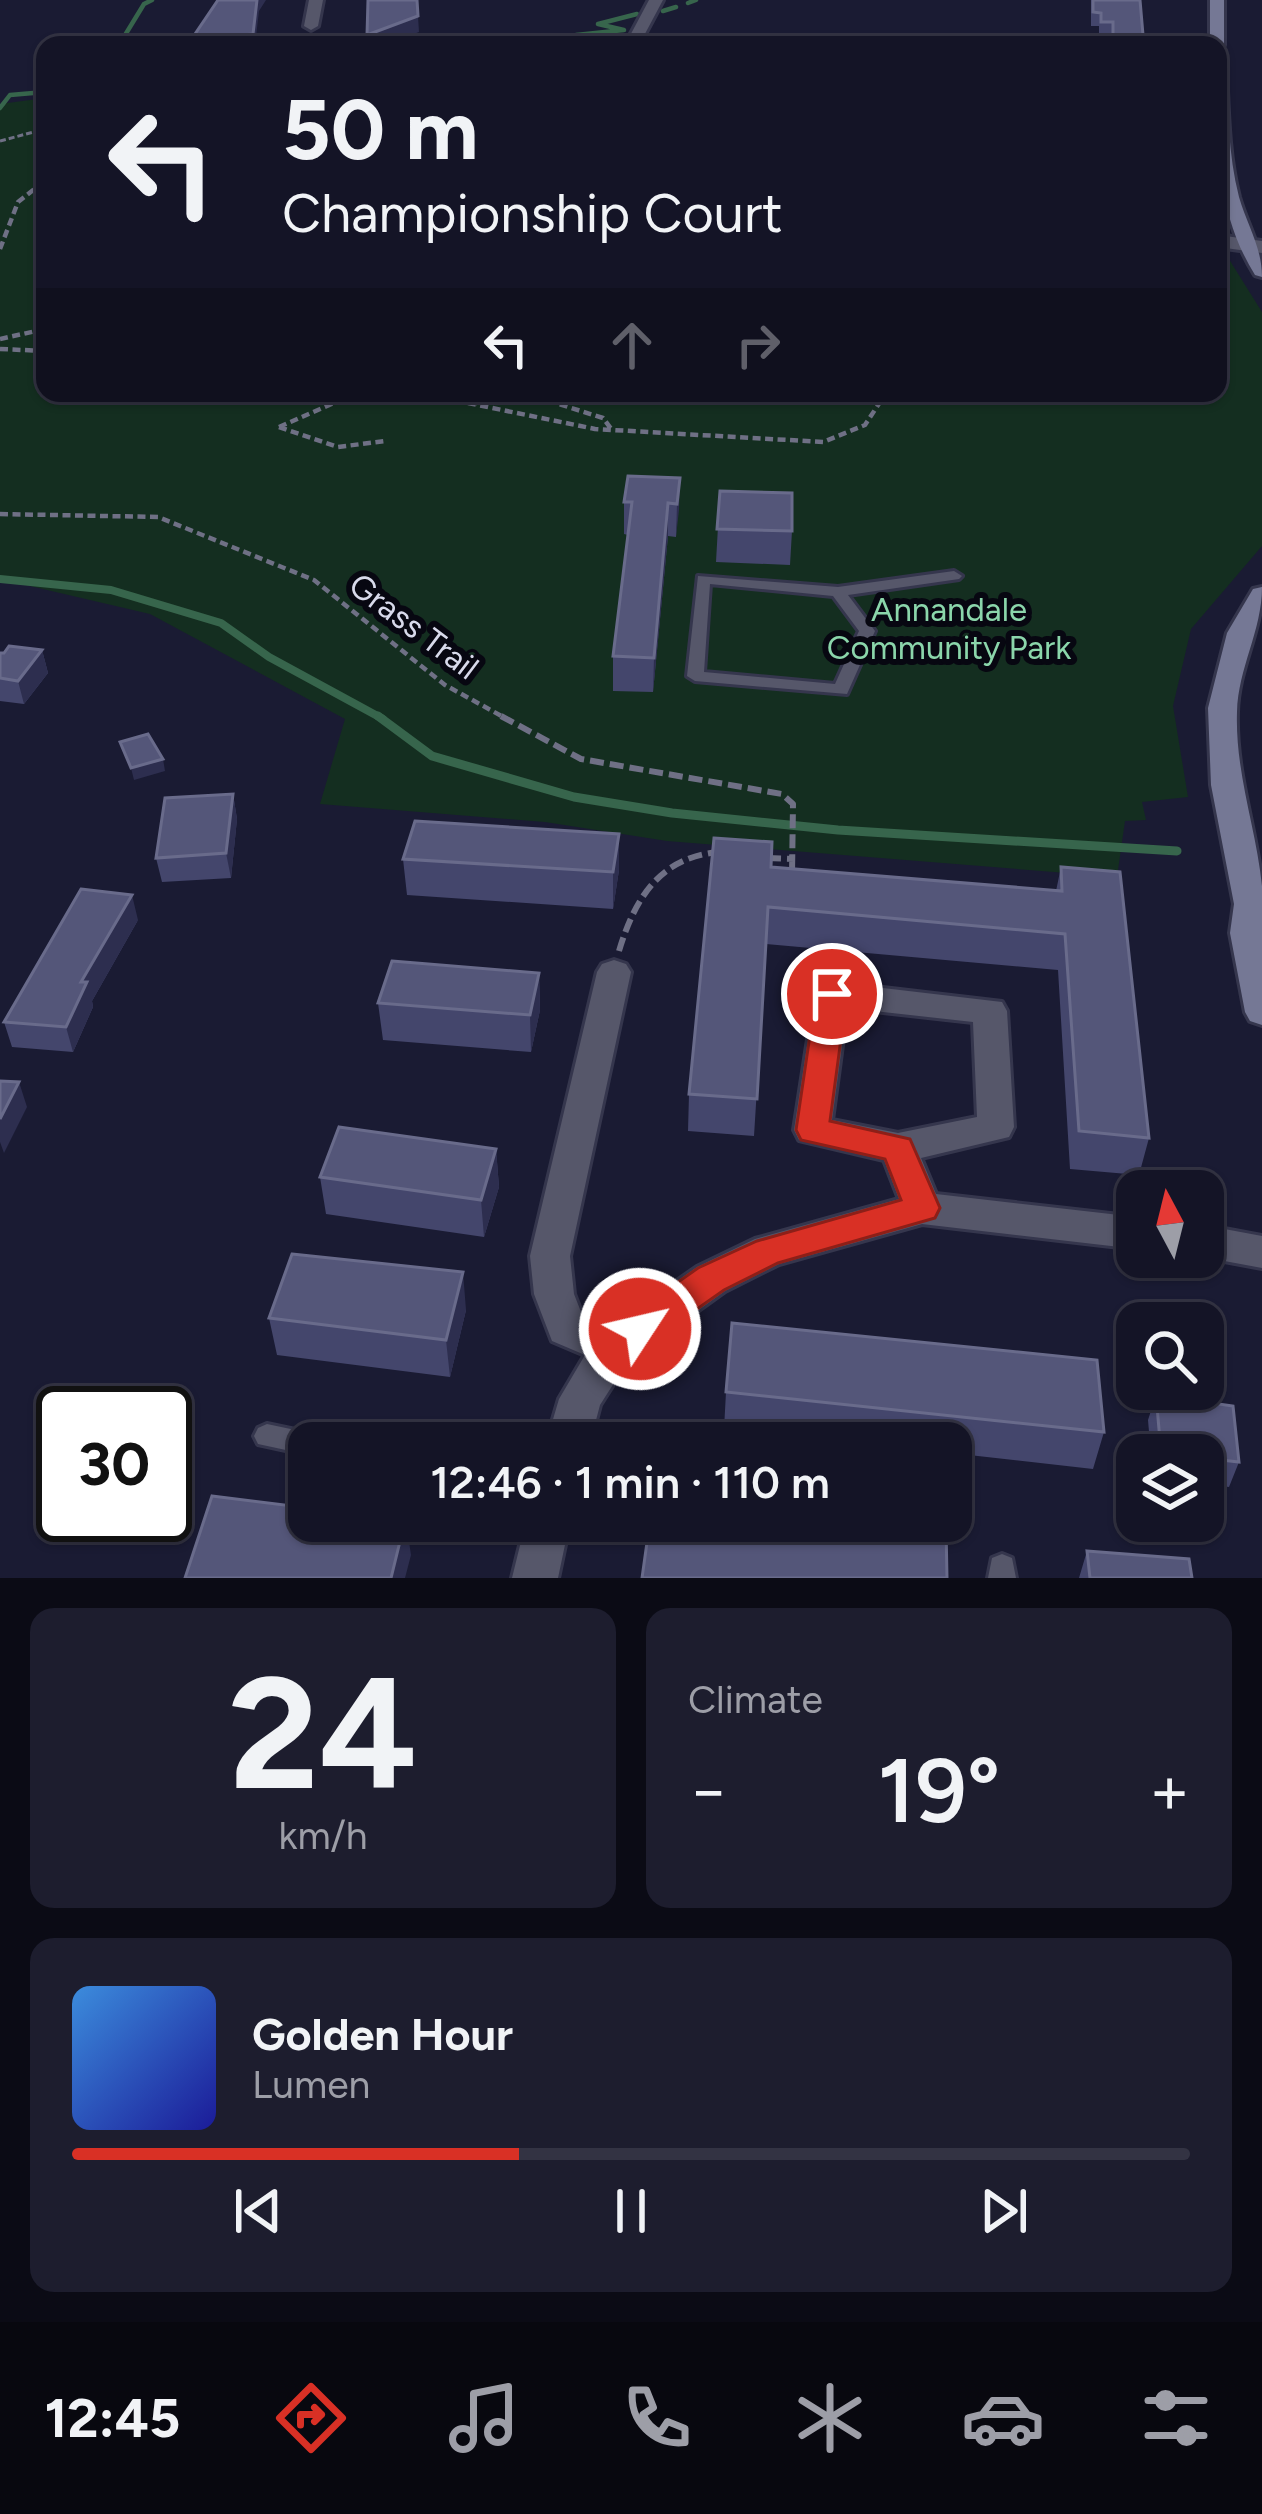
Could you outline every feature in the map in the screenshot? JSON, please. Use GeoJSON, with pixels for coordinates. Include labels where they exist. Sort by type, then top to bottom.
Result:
{"type":"FeatureCollection","features":[{"type":"Feature","properties":{"kind":"main road"},"geometry":{"type":"LineString","coordinates":[[1216,36],[1217,0]]}},
{"type":"Feature","properties":{"kind":"main road"},"geometry":{"type":"LineString","coordinates":[[1227,187],[1228,200],[1262,271]]}},
{"type":"Feature","properties":{"kind":"main road"},"geometry":{"type":"LineString","coordinates":[[1262,595],[1232,651],[1221,691],[1224,770],[1251,854],[1246,933],[1262,1012]]}},
{"type":"Feature","properties":{"kind":"street"},"geometry":{"type":"LineString","coordinates":[[311,26],[316,0]]}},
{"type":"Feature","properties":{"kind":"street"},"geometry":{"type":"LineString","coordinates":[[637,36],[656,0]]}},
{"type":"Feature","properties":{"kind":"street"},"geometry":{"type":"LineString","coordinates":[[613,1348],[567,1329],[554,1294],[550,1256],[614,972]]}},
{"type":"Feature","properties":{"kind":"street"},"geometry":{"type":"LineString","coordinates":[[832,994],[990,1011],[997,1127],[898,1148],[812,1130],[832,994]]}},
{"type":"Feature","properties":{"kind":"street"},"geometry":{"type":"LineString","coordinates":[[898,1148],[922,1208]]}},
{"type":"Feature","properties":{"kind":"street"},"geometry":{"type":"LineString","coordinates":[[574,1422],[580,1399],[613,1348],[711,1279],[769,1251],[922,1208],[1116,1231]]}},
{"type":"Feature","properties":{"kind":"street"},"geometry":{"type":"LineString","coordinates":[[1224,1245],[1262,1252]]}},
{"type":"Feature","properties":{"kind":"street"},"geometry":{"type":"LineString","coordinates":[[535,1578],[543,1542]]}},
{"type":"Feature","properties":{"kind":"lane"},"geometry":{"type":"LineString","coordinates":[[838,592],[867,631],[841,690],[695,676],[703,579],[838,592],[954,576]]}},
{"type":"Feature","properties":{"kind":"lane"},"geometry":{"type":"LineString","coordinates":[[267,1436],[288,1439]]}},
{"type":"Feature","properties":{"kind":"path"},"geometry":{"type":"LineString","coordinates":[[0,141],[36,131]]}},
{"type":"Feature","properties":{"kind":"path"},"geometry":{"type":"LineString","coordinates":[[0,249],[18,202],[36,189]]}},
{"type":"Feature","properties":{"kind":"path"},"geometry":{"type":"LineString","coordinates":[[0,339],[36,331]]}},
{"type":"Feature","properties":{"kind":"path"},"geometry":{"type":"LineString","coordinates":[[0,349],[36,351]]}},
{"type":"Feature","properties":{"kind":"path"},"geometry":{"type":"LineString","coordinates":[[336,402],[279,427],[338,447],[386,441]]}},
{"type":"Feature","properties":{"kind":"path"},"geometry":{"type":"LineString","coordinates":[[462,402],[612,431],[823,442],[865,425],[880,402]]}},
{"type":"Feature","properties":{"kind":"path"},"geometry":{"type":"LineString","coordinates":[[477,402],[481,406]]}},
{"type":"Feature","properties":{"kind":"path"},"geometry":{"type":"LineString","coordinates":[[552,402],[603,418],[612,431]]}},
{"type":"Feature","properties":{"kind":"path","name":"Grass Trail"},"geometry":{"type":"LineString","coordinates":[[0,514],[158,517],[314,580],[445,685],[581,759],[782,794],[793,804],[794,859]]}},
{"type":"Feature","properties":{"kind":"path"},"geometry":{"type":"LineString","coordinates":[[614,972],[622,941],[661,870],[675,857],[695,851],[722,852]]}},
{"type":"Feature","properties":{"kind":"path"},"geometry":{"type":"LineString","coordinates":[[760,857],[794,859],[792,874]]}},
{"type":"Feature","properties":{"kind":"green space","name":"Annandale Community Park"},"geometry":{"type":"Polygon","coordinates":[[[36,99],[36,402],[1227,402],[1227,256],[1262,312],[1262,546],[1191,629],[1173,706],[1188,797],[1142,802],[1146,820],[1125,821],[1117,877],[667,841],[545,822],[320,804],[345,719],[150,614],[0,579],[0,104],[36,99]]]}},
{"type":"Feature","properties":{"kind":"building"},"geometry":{"type":"Polygon","coordinates":[[[218,0],[257,0],[253,34],[194,36],[218,0]]]}},
{"type":"Feature","properties":{"kind":"building"},"geometry":{"type":"Polygon","coordinates":[[[368,0],[417,0],[418,16],[367,35],[368,0]]]}},
{"type":"Feature","properties":{"kind":"building"},"geometry":{"type":"Polygon","coordinates":[[[1093,0],[1140,0],[1143,35],[1154,36],[1113,36],[1113,22],[1101,22],[1101,13],[1093,12],[1093,0]]]}},
{"type":"Feature","properties":{"kind":"building"},"geometry":{"type":"Polygon","coordinates":[[[628,476],[680,478],[677,504],[668,503],[654,658],[613,656],[632,502],[624,502],[628,476]]]}},
{"type":"Feature","properties":{"kind":"building"},"geometry":{"type":"Polygon","coordinates":[[[720,491],[792,493],[792,531],[717,529],[720,491]]]}},
{"type":"Feature","properties":{"kind":"building"},"geometry":{"type":"Polygon","coordinates":[[[9,646],[42,650],[18,681],[0,678],[0,653],[9,646]]]}},
{"type":"Feature","properties":{"kind":"building"},"geometry":{"type":"Polygon","coordinates":[[[148,734],[163,759],[131,768],[120,742],[148,734]]]}},
{"type":"Feature","properties":{"kind":"building"},"geometry":{"type":"Polygon","coordinates":[[[233,794],[226,853],[156,858],[165,798],[233,794]]]}},
{"type":"Feature","properties":{"kind":"building"},"geometry":{"type":"Polygon","coordinates":[[[415,821],[619,834],[613,872],[403,859],[415,821]]]}},
{"type":"Feature","properties":{"kind":"building"},"geometry":{"type":"Polygon","coordinates":[[[714,838],[772,842],[771,867],[1062,891],[1061,867],[1120,872],[1149,1138],[1079,1131],[1065,934],[768,907],[757,1099],[689,1094],[714,838]]]}},
{"type":"Feature","properties":{"kind":"building"},"geometry":{"type":"Polygon","coordinates":[[[81,889],[132,895],[81,982],[87,982],[66,1027],[4,1022],[81,889]]]}},
{"type":"Feature","properties":{"kind":"building"},"geometry":{"type":"Polygon","coordinates":[[[392,961],[539,973],[530,1015],[378,1003],[392,961]]]}},
{"type":"Feature","properties":{"kind":"building"},"geometry":{"type":"Polygon","coordinates":[[[0,1081],[19,1082],[0,1119],[0,1081]]]}},
{"type":"Feature","properties":{"kind":"building"},"geometry":{"type":"Polygon","coordinates":[[[339,1127],[496,1149],[481,1200],[320,1177],[339,1127]]]}},
{"type":"Feature","properties":{"kind":"building"},"geometry":{"type":"Polygon","coordinates":[[[292,1254],[463,1272],[446,1340],[269,1318],[292,1254]]]}},
{"type":"Feature","properties":{"kind":"building"},"geometry":{"type":"Polygon","coordinates":[[[732,1323],[1097,1360],[1104,1432],[726,1392],[732,1323]]]}},
{"type":"Feature","properties":{"kind":"building"},"geometry":{"type":"Polygon","coordinates":[[[1233,1406],[1239,1462],[1224,1460],[1224,1434],[1159,1434],[1157,1410],[1233,1406]]]}},
{"type":"Feature","properties":{"kind":"building"},"geometry":{"type":"Polygon","coordinates":[[[212,1496],[288,1505],[288,1542],[400,1542],[391,1578],[185,1578],[212,1496]]]}},
{"type":"Feature","properties":{"kind":"building"},"geometry":{"type":"Polygon","coordinates":[[[647,1542],[946,1542],[947,1578],[642,1578],[647,1542]]]}},
{"type":"Feature","properties":{"kind":"building"},"geometry":{"type":"Polygon","coordinates":[[[1087,1551],[1189,1559],[1192,1578],[1090,1578],[1087,1551]]]}},
{"type":"Feature","properties":{"kind":"waterway"},"geometry":{"type":"LineString","coordinates":[[124,36],[144,4],[152,0]]}},
{"type":"Feature","properties":{"kind":"waterway"},"geometry":{"type":"LineString","coordinates":[[688,3],[696,0]]}},
{"type":"Feature","properties":{"kind":"waterway"},"geometry":{"type":"LineString","coordinates":[[663,11],[676,7]]}},
{"type":"Feature","properties":{"kind":"waterway"},"geometry":{"type":"LineString","coordinates":[[576,36],[624,30],[598,24],[637,14]]}},
{"type":"Feature","properties":{"kind":"waterway"},"geometry":{"type":"LineString","coordinates":[[0,108],[10,95],[36,93]]}},
{"type":"Feature","properties":{"kind":"waterway"},"geometry":{"type":"LineString","coordinates":[[0,579],[111,590],[221,623],[269,657],[379,717]]}},
{"type":"Feature","properties":{"kind":"waterway"},"geometry":{"type":"LineString","coordinates":[[379,717],[383,719]]}},
{"type":"Feature","properties":{"kind":"waterway"},"geometry":{"type":"LineString","coordinates":[[379,717],[432,756],[574,797],[672,813],[838,830],[1177,851]]}},
{"type":"Feature","properties":{"kind":"route"},"geometry":{"type":"LineString","coordinates":[[640,1329],[711,1279],[769,1251],[922,1208],[898,1148],[812,1130],[832,994]]}}]}
